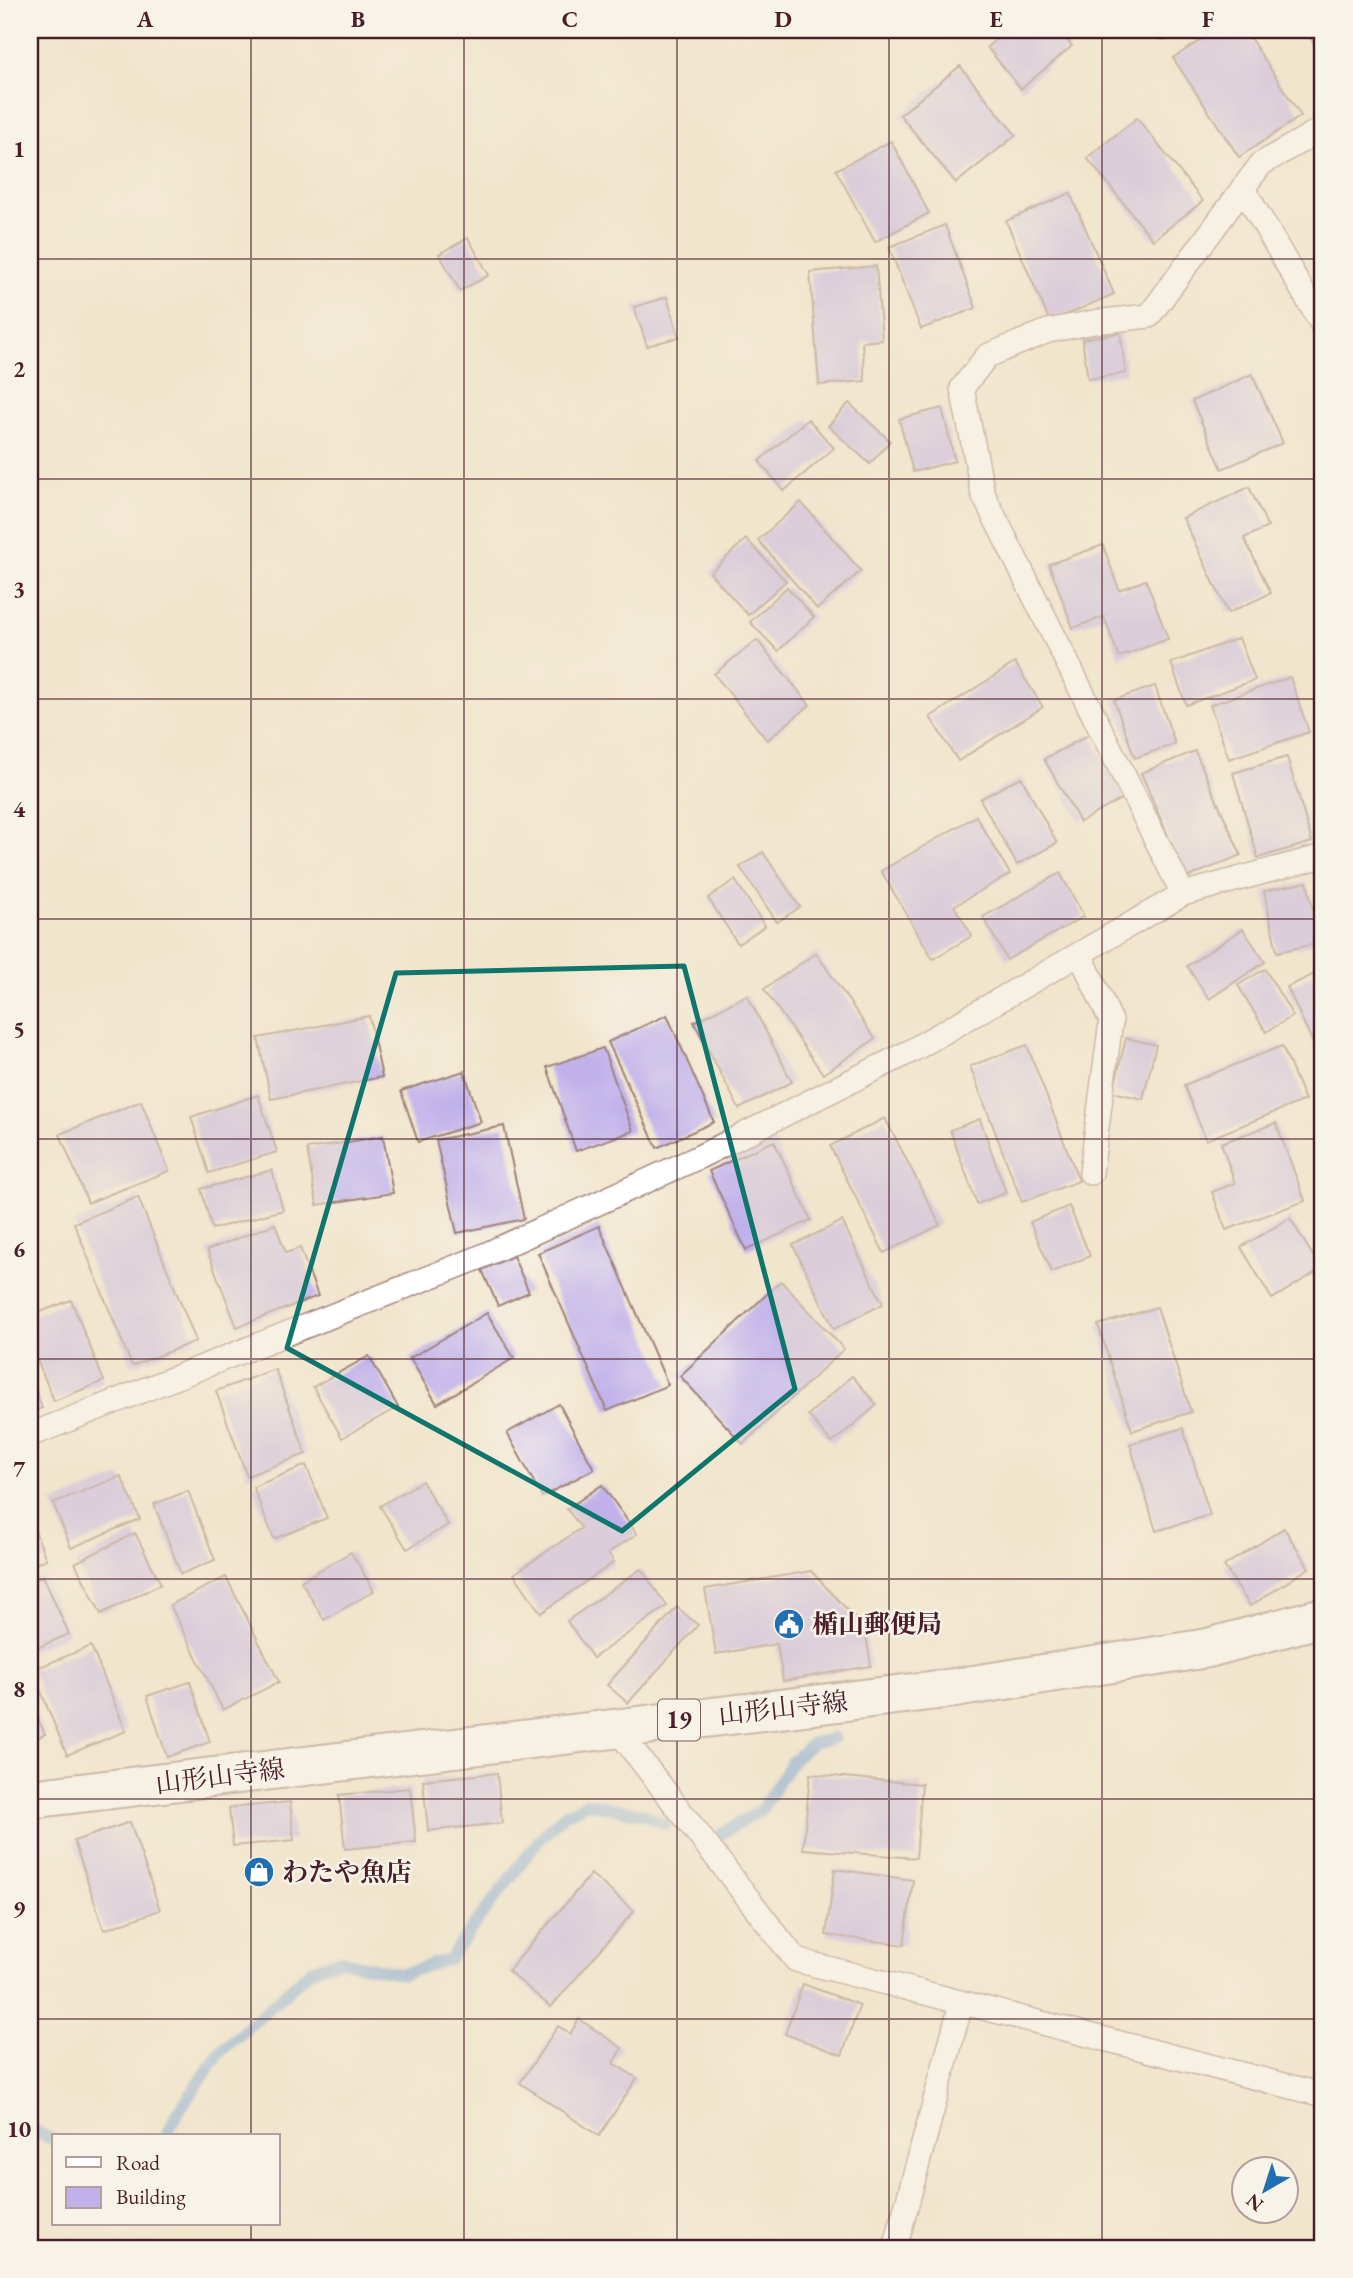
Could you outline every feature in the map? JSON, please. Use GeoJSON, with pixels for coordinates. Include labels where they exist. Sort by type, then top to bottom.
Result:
{"type":"FeatureCollection","features":[{"type":"Feature","properties":{"kind":"main road","name":"山形山寺線"},"geometry":{"type":"LineString","coordinates":[[30,1799],[954,1688],[1120,1664],[1208,1648],[1323,1617]]}},
{"type":"Feature","properties":{"kind":"lane"},"geometry":{"type":"LineString","coordinates":[[1183,894],[983,494],[962,388],[987,356],[1048,331],[1094,321],[1149,316],[1261,164],[1323,128]]}},
{"type":"Feature","properties":{"kind":"lane"},"geometry":{"type":"LineString","coordinates":[[1243,188],[1323,326]]}},
{"type":"Feature","properties":{"kind":"lane"},"geometry":{"type":"LineString","coordinates":[[30,1435],[478,1258],[699,1157],[911,1051],[1183,894],[1323,856]]}},
{"type":"Feature","properties":{"kind":"lane"},"geometry":{"type":"LineString","coordinates":[[1080,954],[1111,1020],[1091,1174]]}},
{"type":"Feature","properties":{"kind":"lane"},"geometry":{"type":"LineString","coordinates":[[615,1727],[796,1960],[1323,2095]]}},
{"type":"Feature","properties":{"kind":"lane"},"geometry":{"type":"LineString","coordinates":[[895,2248],[961,2004]]}},
{"type":"Feature","properties":{"kind":"highlighted area"},"geometry":{"type":"Polygon","coordinates":[[[684,966],[795,1389],[622,1531],[287,1348],[396,973],[684,966]]]}},
{"type":"Feature","properties":{"kind":"building"},"geometry":{"type":"Polygon","coordinates":[[[1007,30],[1058,30],[1072,46],[1021,89],[987,47],[1007,30]]]}},
{"type":"Feature","properties":{"kind":"building"},"geometry":{"type":"Polygon","coordinates":[[[1155,30],[1176,30],[1162,40],[1155,30]]]}},
{"type":"Feature","properties":{"kind":"building"},"geometry":{"type":"Polygon","coordinates":[[[1217,30],[1245,30],[1301,116],[1239,157],[1173,58],[1217,30]]]}},
{"type":"Feature","properties":{"kind":"building"},"geometry":{"type":"Polygon","coordinates":[[[1323,30],[1323,62],[1309,35],[1323,30]]]}},
{"type":"Feature","properties":{"kind":"building"},"geometry":{"type":"Polygon","coordinates":[[[960,66],[1016,135],[956,183],[900,115],[960,66]]]}},
{"type":"Feature","properties":{"kind":"building"},"geometry":{"type":"Polygon","coordinates":[[[1137,118],[1203,201],[1153,240],[1087,158],[1137,118]]]}},
{"type":"Feature","properties":{"kind":"building"},"geometry":{"type":"Polygon","coordinates":[[[891,141],[929,213],[875,242],[836,170],[891,141]]]}},
{"type":"Feature","properties":{"kind":"building"},"geometry":{"type":"Polygon","coordinates":[[[1070,193],[1114,294],[1050,322],[1006,221],[1070,193]]]}},
{"type":"Feature","properties":{"kind":"building"},"geometry":{"type":"Polygon","coordinates":[[[945,225],[976,308],[921,329],[889,247],[945,225]]]}},
{"type":"Feature","properties":{"kind":"building"},"geometry":{"type":"Polygon","coordinates":[[[468,238],[489,275],[460,291],[439,254],[468,238]]]}},
{"type":"Feature","properties":{"kind":"building"},"geometry":{"type":"Polygon","coordinates":[[[876,266],[882,340],[862,342],[865,381],[819,385],[810,272],[876,266]]]}},
{"type":"Feature","properties":{"kind":"building"},"geometry":{"type":"Polygon","coordinates":[[[667,297],[679,337],[647,346],[634,307],[667,297]]]}},
{"type":"Feature","properties":{"kind":"building"},"geometry":{"type":"Polygon","coordinates":[[[1120,333],[1126,373],[1088,379],[1082,339],[1120,333]]]}},
{"type":"Feature","properties":{"kind":"building"},"geometry":{"type":"Polygon","coordinates":[[[1252,374],[1283,443],[1222,469],[1192,401],[1252,374]]]}},
{"type":"Feature","properties":{"kind":"building"},"geometry":{"type":"Polygon","coordinates":[[[849,403],[890,441],[870,464],[828,426],[849,403]]]}},
{"type":"Feature","properties":{"kind":"building"},"geometry":{"type":"Polygon","coordinates":[[[942,408],[955,461],[913,472],[899,419],[942,408]]]}},
{"type":"Feature","properties":{"kind":"building"},"geometry":{"type":"Polygon","coordinates":[[[808,419],[834,448],[784,491],[759,461],[808,419]]]}},
{"type":"Feature","properties":{"kind":"building"},"geometry":{"type":"Polygon","coordinates":[[[1249,487],[1268,527],[1244,538],[1271,593],[1228,613],[1183,518],[1249,487]]]}},
{"type":"Feature","properties":{"kind":"building"},"geometry":{"type":"Polygon","coordinates":[[[801,502],[861,571],[817,609],[758,540],[801,502]]]}},
{"type":"Feature","properties":{"kind":"building"},"geometry":{"type":"Polygon","coordinates":[[[746,539],[786,581],[748,615],[710,573],[746,539]]]}},
{"type":"Feature","properties":{"kind":"building"},"geometry":{"type":"Polygon","coordinates":[[[1103,545],[1119,590],[1146,580],[1168,639],[1119,657],[1104,617],[1073,628],[1049,564],[1103,545]]]}},
{"type":"Feature","properties":{"kind":"building"},"geometry":{"type":"Polygon","coordinates":[[[787,587],[814,617],[778,651],[750,622],[787,587]]]}},
{"type":"Feature","properties":{"kind":"building"},"geometry":{"type":"Polygon","coordinates":[[[1239,638],[1255,680],[1186,705],[1171,663],[1239,638]]]}},
{"type":"Feature","properties":{"kind":"building"},"geometry":{"type":"Polygon","coordinates":[[[757,640],[810,705],[767,740],[714,674],[757,640]]]}},
{"type":"Feature","properties":{"kind":"building"},"geometry":{"type":"Polygon","coordinates":[[[1015,663],[1043,707],[958,761],[930,717],[1015,663]]]}},
{"type":"Feature","properties":{"kind":"building"},"geometry":{"type":"Polygon","coordinates":[[[1290,677],[1309,732],[1229,759],[1210,705],[1290,677]]]}},
{"type":"Feature","properties":{"kind":"building"},"geometry":{"type":"Polygon","coordinates":[[[1155,686],[1175,744],[1135,758],[1114,700],[1155,686]]]}},
{"type":"Feature","properties":{"kind":"building"},"geometry":{"type":"Polygon","coordinates":[[[1090,734],[1125,797],[1080,822],[1044,759],[1090,734]]]}},
{"type":"Feature","properties":{"kind":"building"},"geometry":{"type":"Polygon","coordinates":[[[1195,751],[1241,855],[1186,878],[1141,773],[1195,751]]]}},
{"type":"Feature","properties":{"kind":"building"},"geometry":{"type":"Polygon","coordinates":[[[1287,757],[1312,842],[1258,858],[1233,773],[1287,757]]]}},
{"type":"Feature","properties":{"kind":"building"},"geometry":{"type":"Polygon","coordinates":[[[1021,777],[1057,843],[1017,865],[980,799],[1021,777]]]}},
{"type":"Feature","properties":{"kind":"building"},"geometry":{"type":"Polygon","coordinates":[[[976,816],[1010,874],[954,906],[972,936],[933,959],[881,871],[976,816]]]}},
{"type":"Feature","properties":{"kind":"building"},"geometry":{"type":"Polygon","coordinates":[[[763,852],[800,907],[777,922],[740,867],[763,852]]]}},
{"type":"Feature","properties":{"kind":"building"},"geometry":{"type":"Polygon","coordinates":[[[1060,873],[1084,916],[1007,960],[983,917],[1060,873]]]}},
{"type":"Feature","properties":{"kind":"building"},"geometry":{"type":"Polygon","coordinates":[[[735,880],[765,926],[738,944],[708,898],[735,880]]]}},
{"type":"Feature","properties":{"kind":"building"},"geometry":{"type":"Polygon","coordinates":[[[1307,882],[1320,943],[1277,952],[1264,891],[1307,882]]]}},
{"type":"Feature","properties":{"kind":"building"},"geometry":{"type":"Polygon","coordinates":[[[1243,929],[1265,962],[1209,999],[1187,966],[1243,929]]]}},
{"type":"Feature","properties":{"kind":"building"},"geometry":{"type":"Polygon","coordinates":[[[816,953],[875,1039],[823,1074],[764,989],[816,953]]]}},
{"type":"Feature","properties":{"kind":"building"},"geometry":{"type":"Polygon","coordinates":[[[1265,969],[1293,1016],[1266,1032],[1238,985],[1265,969]]]}},
{"type":"Feature","properties":{"kind":"building"},"geometry":{"type":"Polygon","coordinates":[[[1323,970],[1323,1064],[1287,987],[1323,970]]]}},
{"type":"Feature","properties":{"kind":"building"},"geometry":{"type":"Polygon","coordinates":[[[747,995],[792,1082],[739,1109],[694,1022],[747,995]]]}},
{"type":"Feature","properties":{"kind":"building"},"geometry":{"type":"Polygon","coordinates":[[[667,1015],[714,1122],[657,1148],[608,1042],[667,1015]]]}},
{"type":"Feature","properties":{"kind":"building"},"geometry":{"type":"Polygon","coordinates":[[[369,1016],[382,1077],[271,1099],[258,1038],[369,1016]]]}},
{"type":"Feature","properties":{"kind":"building"},"geometry":{"type":"Polygon","coordinates":[[[1126,1038],[1156,1045],[1143,1099],[1113,1092],[1126,1038]]]}},
{"type":"Feature","properties":{"kind":"building"},"geometry":{"type":"Polygon","coordinates":[[[1027,1045],[1079,1181],[1022,1202],[970,1066],[1027,1045]]]}},
{"type":"Feature","properties":{"kind":"building"},"geometry":{"type":"Polygon","coordinates":[[[1282,1046],[1305,1100],[1206,1140],[1184,1085],[1282,1046]]]}},
{"type":"Feature","properties":{"kind":"building"},"geometry":{"type":"Polygon","coordinates":[[[603,1048],[633,1131],[576,1151],[547,1067],[603,1048]]]}},
{"type":"Feature","properties":{"kind":"building"},"geometry":{"type":"Polygon","coordinates":[[[464,1071],[481,1122],[418,1142],[401,1091],[464,1071]]]}},
{"type":"Feature","properties":{"kind":"building"},"geometry":{"type":"Polygon","coordinates":[[[258,1095],[277,1152],[209,1173],[191,1117],[258,1095]]]}},
{"type":"Feature","properties":{"kind":"building"},"geometry":{"type":"Polygon","coordinates":[[[141,1101],[169,1171],[88,1203],[60,1134],[141,1101]]]}},
{"type":"Feature","properties":{"kind":"building"},"geometry":{"type":"Polygon","coordinates":[[[885,1118],[940,1225],[884,1253],[830,1146],[885,1118]]]}},
{"type":"Feature","properties":{"kind":"building"},"geometry":{"type":"Polygon","coordinates":[[[980,1119],[1006,1193],[977,1204],[950,1130],[980,1119]]]}},
{"type":"Feature","properties":{"kind":"building"},"geometry":{"type":"Polygon","coordinates":[[[1276,1123],[1305,1201],[1226,1230],[1212,1192],[1235,1183],[1221,1143],[1276,1123]]]}},
{"type":"Feature","properties":{"kind":"building"},"geometry":{"type":"Polygon","coordinates":[[[504,1126],[524,1219],[457,1233],[436,1140],[504,1126]]]}},
{"type":"Feature","properties":{"kind":"building"},"geometry":{"type":"Polygon","coordinates":[[[383,1136],[393,1193],[317,1205],[307,1149],[383,1136]]]}},
{"type":"Feature","properties":{"kind":"building"},"geometry":{"type":"Polygon","coordinates":[[[774,1141],[811,1220],[746,1250],[709,1171],[774,1141]]]}},
{"type":"Feature","properties":{"kind":"building"},"geometry":{"type":"Polygon","coordinates":[[[272,1170],[283,1210],[212,1229],[201,1189],[272,1170]]]}},
{"type":"Feature","properties":{"kind":"building"},"geometry":{"type":"Polygon","coordinates":[[[138,1197],[196,1341],[132,1366],[74,1223],[138,1197]]]}},
{"type":"Feature","properties":{"kind":"building"},"geometry":{"type":"Polygon","coordinates":[[[1069,1206],[1090,1256],[1052,1272],[1030,1222],[1069,1206]]]}},
{"type":"Feature","properties":{"kind":"building"},"geometry":{"type":"Polygon","coordinates":[[[1290,1218],[1321,1269],[1272,1299],[1241,1247],[1290,1218]]]}},
{"type":"Feature","properties":{"kind":"building"},"geometry":{"type":"Polygon","coordinates":[[[842,1221],[883,1304],[834,1329],[793,1245],[842,1221]]]}},
{"type":"Feature","properties":{"kind":"building"},"geometry":{"type":"Polygon","coordinates":[[[275,1224],[286,1253],[300,1248],[318,1296],[237,1327],[207,1250],[275,1224]]]}},
{"type":"Feature","properties":{"kind":"building"},"geometry":{"type":"Polygon","coordinates":[[[599,1226],[668,1385],[607,1411],[538,1253],[599,1226]]]}},
{"type":"Feature","properties":{"kind":"building"},"geometry":{"type":"Polygon","coordinates":[[[513,1256],[529,1292],[498,1306],[482,1270],[513,1256]]]}},
{"type":"Feature","properties":{"kind":"building"},"geometry":{"type":"Polygon","coordinates":[[[781,1281],[844,1349],[743,1444],[680,1376],[781,1281]]]}},
{"type":"Feature","properties":{"kind":"building"},"geometry":{"type":"Polygon","coordinates":[[[71,1300],[104,1381],[54,1401],[30,1343],[30,1316],[71,1300]]]}},
{"type":"Feature","properties":{"kind":"building"},"geometry":{"type":"Polygon","coordinates":[[[1157,1307],[1191,1412],[1132,1431],[1098,1325],[1157,1307]]]}},
{"type":"Feature","properties":{"kind":"building"},"geometry":{"type":"Polygon","coordinates":[[[487,1313],[514,1358],[437,1404],[410,1358],[487,1313]]]}},
{"type":"Feature","properties":{"kind":"building"},"geometry":{"type":"Polygon","coordinates":[[[369,1356],[398,1407],[342,1438],[313,1387],[369,1356]]]}},
{"type":"Feature","properties":{"kind":"building"},"geometry":{"type":"Polygon","coordinates":[[[275,1369],[306,1454],[247,1476],[216,1391],[275,1369]]]}},
{"type":"Feature","properties":{"kind":"building"},"geometry":{"type":"Polygon","coordinates":[[[30,1374],[42,1408],[30,1412],[30,1374]]]}},
{"type":"Feature","properties":{"kind":"building"},"geometry":{"type":"Polygon","coordinates":[[[852,1376],[877,1405],[832,1443],[808,1415],[852,1376]]]}},
{"type":"Feature","properties":{"kind":"building"},"geometry":{"type":"Polygon","coordinates":[[[559,1404],[594,1469],[542,1497],[507,1433],[559,1404]]]}},
{"type":"Feature","properties":{"kind":"building"},"geometry":{"type":"Polygon","coordinates":[[[1183,1428],[1210,1515],[1156,1531],[1130,1444],[1183,1428]]]}},
{"type":"Feature","properties":{"kind":"building"},"geometry":{"type":"Polygon","coordinates":[[[306,1465],[327,1518],[274,1539],[253,1487],[306,1465]]]}},
{"type":"Feature","properties":{"kind":"building"},"geometry":{"type":"Polygon","coordinates":[[[121,1476],[140,1519],[71,1548],[53,1503],[121,1476]]]}},
{"type":"Feature","properties":{"kind":"building"},"geometry":{"type":"Polygon","coordinates":[[[422,1481],[448,1525],[407,1549],[380,1506],[422,1481]]]}},
{"type":"Feature","properties":{"kind":"building"},"geometry":{"type":"Polygon","coordinates":[[[602,1485],[637,1534],[608,1553],[614,1562],[541,1613],[514,1574],[581,1528],[567,1509],[602,1485]]]}},
{"type":"Feature","properties":{"kind":"building"},"geometry":{"type":"Polygon","coordinates":[[[188,1491],[215,1560],[181,1574],[154,1504],[188,1491]]]}},
{"type":"Feature","properties":{"kind":"building"},"geometry":{"type":"Polygon","coordinates":[[[30,1518],[46,1559],[30,1566],[30,1518]]]}},
{"type":"Feature","properties":{"kind":"building"},"geometry":{"type":"Polygon","coordinates":[[[1284,1528],[1309,1568],[1250,1606],[1224,1566],[1284,1528]]]}},
{"type":"Feature","properties":{"kind":"building"},"geometry":{"type":"Polygon","coordinates":[[[135,1533],[161,1584],[101,1614],[75,1563],[135,1533]]]}},
{"type":"Feature","properties":{"kind":"building"},"geometry":{"type":"Polygon","coordinates":[[[351,1552],[374,1591],[324,1620],[301,1581],[351,1552]]]}},
{"type":"Feature","properties":{"kind":"building"},"geometry":{"type":"Polygon","coordinates":[[[641,1569],[667,1606],[593,1658],[567,1621],[641,1569]]]}},
{"type":"Feature","properties":{"kind":"building"},"geometry":{"type":"Polygon","coordinates":[[[811,1571],[865,1629],[871,1666],[783,1681],[777,1644],[716,1654],[705,1589],[811,1571]]]}},
{"type":"Feature","properties":{"kind":"building"},"geometry":{"type":"Polygon","coordinates":[[[43,1576],[69,1634],[30,1651],[30,1582],[43,1576]]]}},
{"type":"Feature","properties":{"kind":"building"},"geometry":{"type":"Polygon","coordinates":[[[226,1577],[279,1682],[223,1710],[170,1605],[226,1577]]]}},
{"type":"Feature","properties":{"kind":"building"},"geometry":{"type":"Polygon","coordinates":[[[677,1607],[698,1625],[628,1703],[607,1685],[677,1607]]]}},
{"type":"Feature","properties":{"kind":"building"},"geometry":{"type":"Polygon","coordinates":[[[91,1646],[126,1731],[67,1755],[32,1670],[91,1646]]]}},
{"type":"Feature","properties":{"kind":"building"},"geometry":{"type":"Polygon","coordinates":[[[190,1682],[210,1742],[167,1757],[147,1696],[190,1682]]]}},
{"type":"Feature","properties":{"kind":"building"},"geometry":{"type":"Polygon","coordinates":[[[30,1702],[45,1734],[30,1742],[30,1702]]]}},
{"type":"Feature","properties":{"kind":"building"},"geometry":{"type":"Polygon","coordinates":[[[497,1773],[502,1823],[428,1831],[423,1780],[497,1773]]]}},
{"type":"Feature","properties":{"kind":"building"},"geometry":{"type":"Polygon","coordinates":[[[810,1774],[922,1784],[916,1858],[803,1849],[810,1774]]]}},
{"type":"Feature","properties":{"kind":"building"},"geometry":{"type":"Polygon","coordinates":[[[410,1788],[416,1842],[345,1849],[339,1795],[410,1788]]]}},
{"type":"Feature","properties":{"kind":"building"},"geometry":{"type":"Polygon","coordinates":[[[290,1802],[294,1840],[233,1846],[229,1808],[290,1802]]]}},
{"type":"Feature","properties":{"kind":"building"},"geometry":{"type":"Polygon","coordinates":[[[130,1822],[160,1910],[104,1930],[74,1841],[130,1822]]]}},
{"type":"Feature","properties":{"kind":"building"},"geometry":{"type":"Polygon","coordinates":[[[835,1869],[913,1880],[904,1945],[826,1935],[835,1869]]]}},
{"type":"Feature","properties":{"kind":"building"},"geometry":{"type":"Polygon","coordinates":[[[591,1874],[634,1911],[551,2007],[508,1971],[591,1874]]]}},
{"type":"Feature","properties":{"kind":"building"},"geometry":{"type":"Polygon","coordinates":[[[803,1984],[860,2005],[842,2055],[785,2034],[803,1984]]]}},
{"type":"Feature","properties":{"kind":"building"},"geometry":{"type":"Polygon","coordinates":[[[579,2019],[622,2048],[613,2063],[637,2078],[599,2136],[520,2083],[558,2026],[570,2034],[579,2019]]]}},
{"type":"Feature","properties":{"kind":"waterway"},"geometry":{"type":"LineString","coordinates":[[722,1833],[761,1810],[792,1761],[812,1743],[834,1738]]}},
{"type":"Feature","properties":{"kind":"waterway"},"geometry":{"type":"LineString","coordinates":[[167,2134],[178,2112],[221,2051],[311,1970],[339,1960],[402,1974],[449,1959],[538,1841],[562,1816],[587,1803],[643,1814],[665,1824]]}},
{"type":"Feature","properties":{"kind":"waterway"},"geometry":{"type":"LineString","coordinates":[[30,2129],[52,2139]]}},
{"type":"Feature","properties":{"kind":"place","name":"楯山郵便局"},"geometry":{"type":"Point","coordinates":[789,1624]}},
{"type":"Feature","properties":{"kind":"place","name":"わたや魚店"},"geometry":{"type":"Point","coordinates":[259,1872]}}]}
